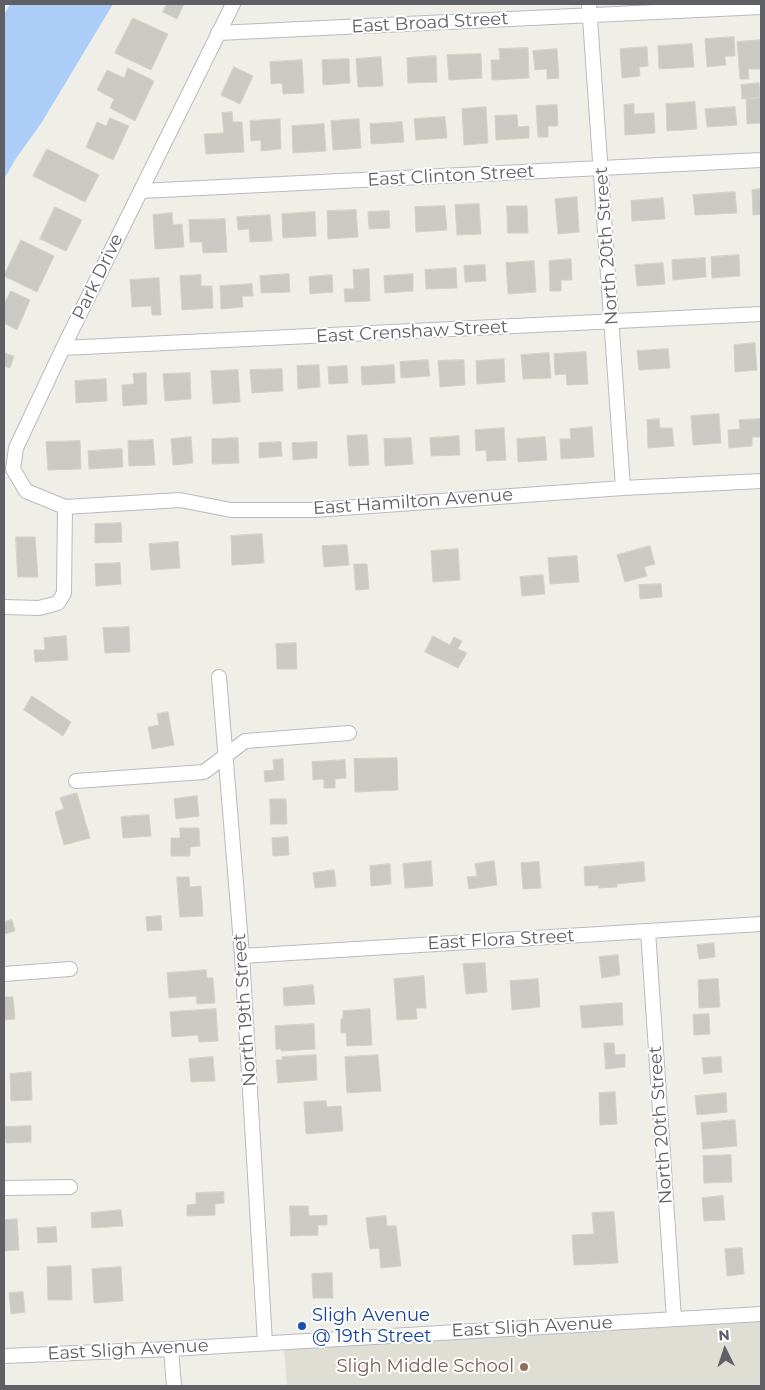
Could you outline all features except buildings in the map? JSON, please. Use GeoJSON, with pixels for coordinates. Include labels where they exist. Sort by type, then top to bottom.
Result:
{"type":"FeatureCollection","features":[{"type":"Feature","properties":{"kind":"street","name":"Park Drive"},"geometry":{"type":"LineString","coordinates":[[65,507],[26,491],[13,469],[16,448],[63,348],[233,4]]}},
{"type":"Feature","properties":{"kind":"street","name":"East Broad Street"},"geometry":{"type":"LineString","coordinates":[[218,34],[590,10],[761,7]]}},
{"type":"Feature","properties":{"kind":"street","name":"North 20th Street"},"geometry":{"type":"LineString","coordinates":[[590,10],[623,488]]}},
{"type":"Feature","properties":{"kind":"street","name":"East Clinton Street"},"geometry":{"type":"LineString","coordinates":[[141,191],[761,160]]}},
{"type":"Feature","properties":{"kind":"street","name":"East Crenshaw Street"},"geometry":{"type":"LineString","coordinates":[[63,348],[761,314]]}},
{"type":"Feature","properties":{"kind":"street","name":"East Hamilton Avenue"},"geometry":{"type":"LineString","coordinates":[[65,507],[180,500],[231,510],[315,510],[623,488],[761,481]]}},
{"type":"Feature","properties":{"kind":"street"},"geometry":{"type":"LineString","coordinates":[[4,607],[39,608],[58,603],[64,592],[65,507]]}},
{"type":"Feature","properties":{"kind":"street","name":"North 19th Street"},"geometry":{"type":"LineString","coordinates":[[218,677],[242,956],[265,1343]]}},
{"type":"Feature","properties":{"kind":"street"},"geometry":{"type":"LineString","coordinates":[[76,781],[204,772],[245,741],[349,734]]}},
{"type":"Feature","properties":{"kind":"street","name":"East Flora Street"},"geometry":{"type":"LineString","coordinates":[[242,956],[761,924]]}},
{"type":"Feature","properties":{"kind":"street","name":"North 20th Street"},"geometry":{"type":"LineString","coordinates":[[648,931],[674,1319]]}},
{"type":"Feature","properties":{"kind":"street"},"geometry":{"type":"LineString","coordinates":[[4,974],[70,969]]}},
{"type":"Feature","properties":{"kind":"street"},"geometry":{"type":"LineString","coordinates":[[4,1188],[70,1187]]}},
{"type":"Feature","properties":{"kind":"street","name":"East Sligh Avenue"},"geometry":{"type":"LineString","coordinates":[[4,1356],[761,1314]]}},
{"type":"Feature","properties":{"kind":"street"},"geometry":{"type":"LineString","coordinates":[[171,1348],[174,1386]]}},
{"type":"Feature","properties":{"kind":"shaded area","name":"Sligh Middle School"},"geometry":{"type":"Polygon","coordinates":[[[761,1318],[761,1386],[287,1386],[284,1349],[761,1318]]]}},
{"type":"Feature","properties":{"kind":"water"},"geometry":{"type":"Polygon","coordinates":[[[10,4],[113,4],[42,122],[4,179],[4,15],[10,4]]]}},
{"type":"Feature","properties":{"kind":"place","name":"Sligh Avenue @ 19th Street"},"geometry":{"type":"Point","coordinates":[302,1326]}},
{"type":"Feature","properties":{"kind":"place","name":"Sligh Middle School"},"geometry":{"type":"Point","coordinates":[524,1367]}}]}
